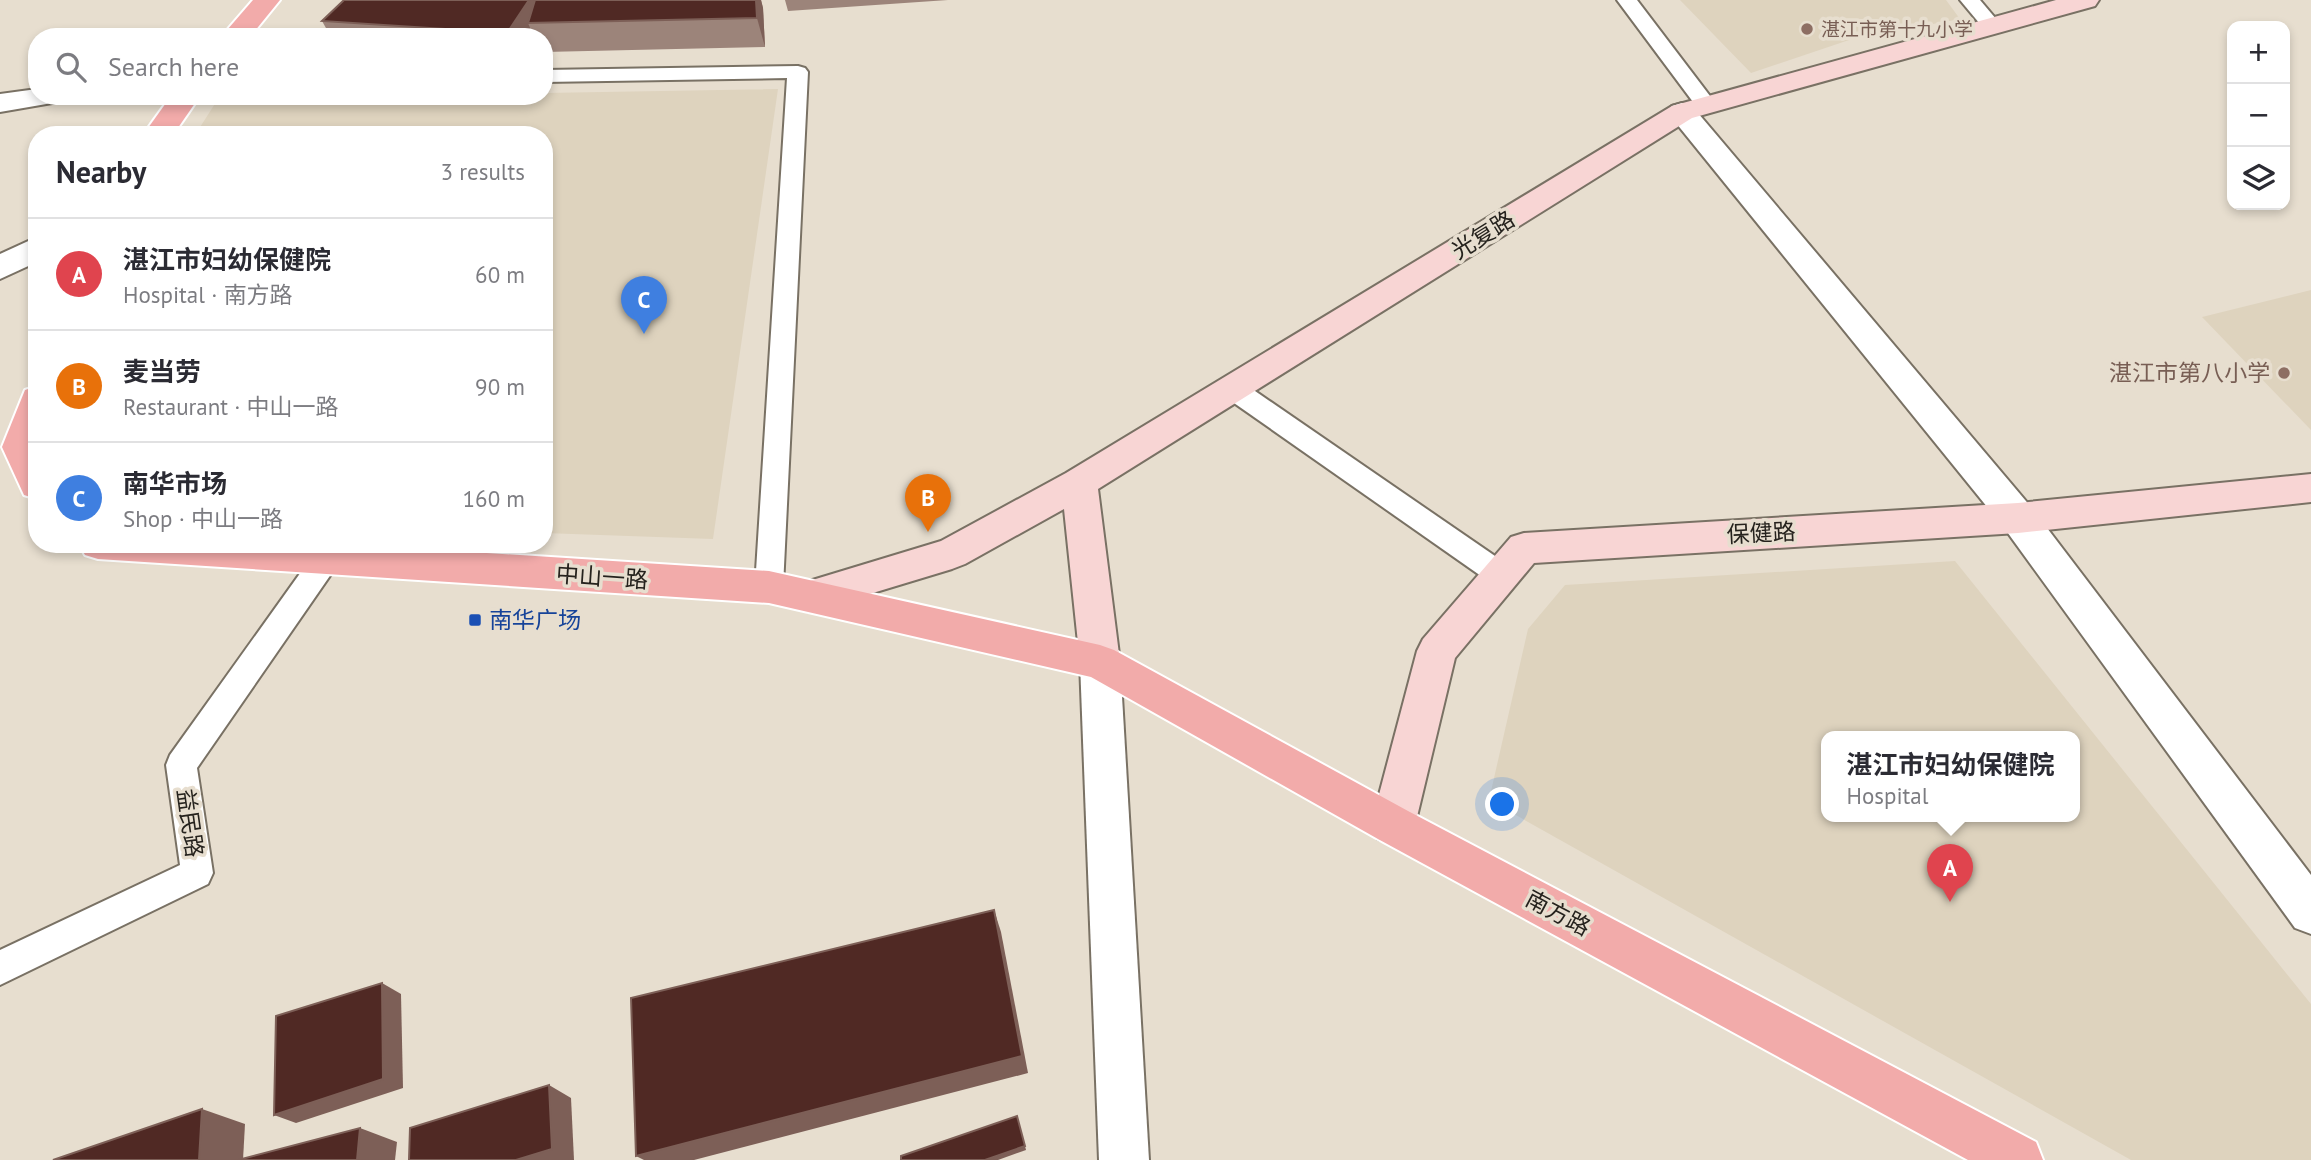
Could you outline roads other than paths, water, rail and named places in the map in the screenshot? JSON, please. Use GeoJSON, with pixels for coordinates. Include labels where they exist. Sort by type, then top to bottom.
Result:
{"type":"FeatureCollection","features":[{"type":"Feature","properties":{"kind":"main road"},"geometry":{"type":"LineString","coordinates":[[243,28],[267,0]]}},
{"type":"Feature","properties":{"kind":"main road"},"geometry":{"type":"LineString","coordinates":[[164,126],[180,105]]}},
{"type":"Feature","properties":{"kind":"main road"},"geometry":{"type":"LineString","coordinates":[[28,424],[20,447],[28,465]]}},
{"type":"Feature","properties":{"kind":"main road","name":"中山一路"},"geometry":{"type":"LineString","coordinates":[[235,553],[769,587],[1100,662]]}},
{"type":"Feature","properties":{"kind":"main road","name":"南方路"},"geometry":{"type":"LineString","coordinates":[[1100,662],[1393,825],[2018,1160]]}},
{"type":"Feature","properties":{"kind":"street","name":"光复路"},"geometry":{"type":"LineString","coordinates":[[810,596],[952,553],[1079,483],[1694,108],[2086,0]]}},
{"type":"Feature","properties":{"kind":"street"},"geometry":{"type":"LineString","coordinates":[[2,101],[28,98]]}},
{"type":"Feature","properties":{"kind":"street"},"geometry":{"type":"LineString","coordinates":[[1694,108],[2018,518],[2310,910]]}},
{"type":"Feature","properties":{"kind":"street"},"geometry":{"type":"LineString","coordinates":[[0,268],[28,253]]}},
{"type":"Feature","properties":{"kind":"street"},"geometry":{"type":"LineString","coordinates":[[1079,483],[1100,662],[1124,1160]]}},
{"type":"Feature","properties":{"kind":"street","name":"保健路"},"geometry":{"type":"LineString","coordinates":[[1393,825],[1437,651],[1524,548],[2018,518],[2311,488]]}},
{"type":"Feature","properties":{"kind":"lane"},"geometry":{"type":"LineString","coordinates":[[1627,0],[1694,108]]}},
{"type":"Feature","properties":{"kind":"lane"},"geometry":{"type":"LineString","coordinates":[[1970,0],[1992,26]]}},
{"type":"Feature","properties":{"kind":"lane"},"geometry":{"type":"LineString","coordinates":[[553,76],[798,72],[769,587]]}},
{"type":"Feature","properties":{"kind":"lane"},"geometry":{"type":"LineString","coordinates":[[1233,389],[1501,575]]}},
{"type":"Feature","properties":{"kind":"lane","name":"益民路"},"geometry":{"type":"LineString","coordinates":[[0,968],[197,873],[181,765],[326,559]]}},
{"type":"Feature","properties":{"kind":"place","name":"湛江市第十九小学"},"geometry":{"type":"Point","coordinates":[1807,29]}},
{"type":"Feature","properties":{"kind":"place","name":"南华市场"},"geometry":{"type":"Point","coordinates":[644,334]}},
{"type":"Feature","properties":{"kind":"place","name":"湛江市第八小学"},"geometry":{"type":"Point","coordinates":[2284,373]}},
{"type":"Feature","properties":{"kind":"place","name":"麦当劳"},"geometry":{"type":"Point","coordinates":[928,532]}},
{"type":"Feature","properties":{"kind":"place","name":"南华广场"},"geometry":{"type":"Point","coordinates":[475,620]}},
{"type":"Feature","properties":{"kind":"place","name":"湛江市妇幼保健院"},"geometry":{"type":"Point","coordinates":[1950,902]}}]}
